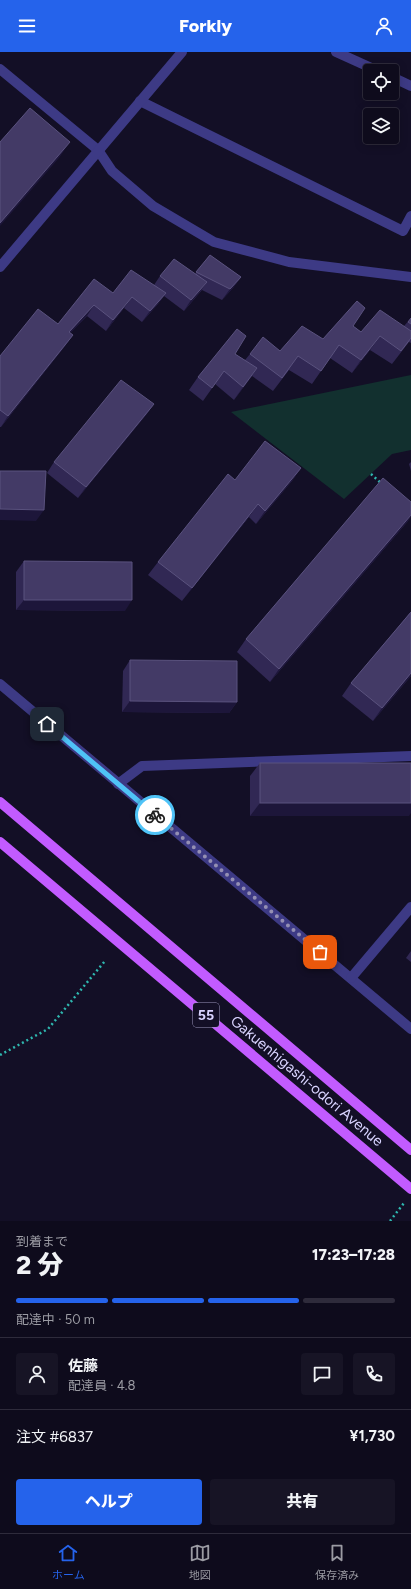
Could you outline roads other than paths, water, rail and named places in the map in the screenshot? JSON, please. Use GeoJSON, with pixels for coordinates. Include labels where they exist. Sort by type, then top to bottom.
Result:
{"type":"FeatureCollection","features":[{"type":"Feature","properties":{"kind":"main road","name":"Gakuenhigashi-odori Avenue"},"geometry":{"type":"LineString","coordinates":[[0,802],[411,1150]]}},
{"type":"Feature","properties":{"kind":"main road","name":"Gakuenhigashi-odori Avenue"},"geometry":{"type":"LineString","coordinates":[[0,842],[411,1189]]}},
{"type":"Feature","properties":{"kind":"street"},"geometry":{"type":"LineString","coordinates":[[0,267],[182,52]]}},
{"type":"Feature","properties":{"kind":"street"},"geometry":{"type":"LineString","coordinates":[[336,52],[363,64]]}},
{"type":"Feature","properties":{"kind":"street"},"geometry":{"type":"LineString","coordinates":[[0,69],[98,150],[112,171],[152,206],[214,242],[289,262],[411,277]]}},
{"type":"Feature","properties":{"kind":"street"},"geometry":{"type":"LineString","coordinates":[[399,80],[411,86]]}},
{"type":"Feature","properties":{"kind":"street"},"geometry":{"type":"LineString","coordinates":[[140,101],[404,232],[411,216]]}},
{"type":"Feature","properties":{"kind":"street"},"geometry":{"type":"LineString","coordinates":[[0,684],[411,1029]]}},
{"type":"Feature","properties":{"kind":"street"},"geometry":{"type":"LineString","coordinates":[[118,784],[142,766],[411,756]]}},
{"type":"Feature","properties":{"kind":"street"},"geometry":{"type":"LineString","coordinates":[[351,978],[411,907]]}}]}
